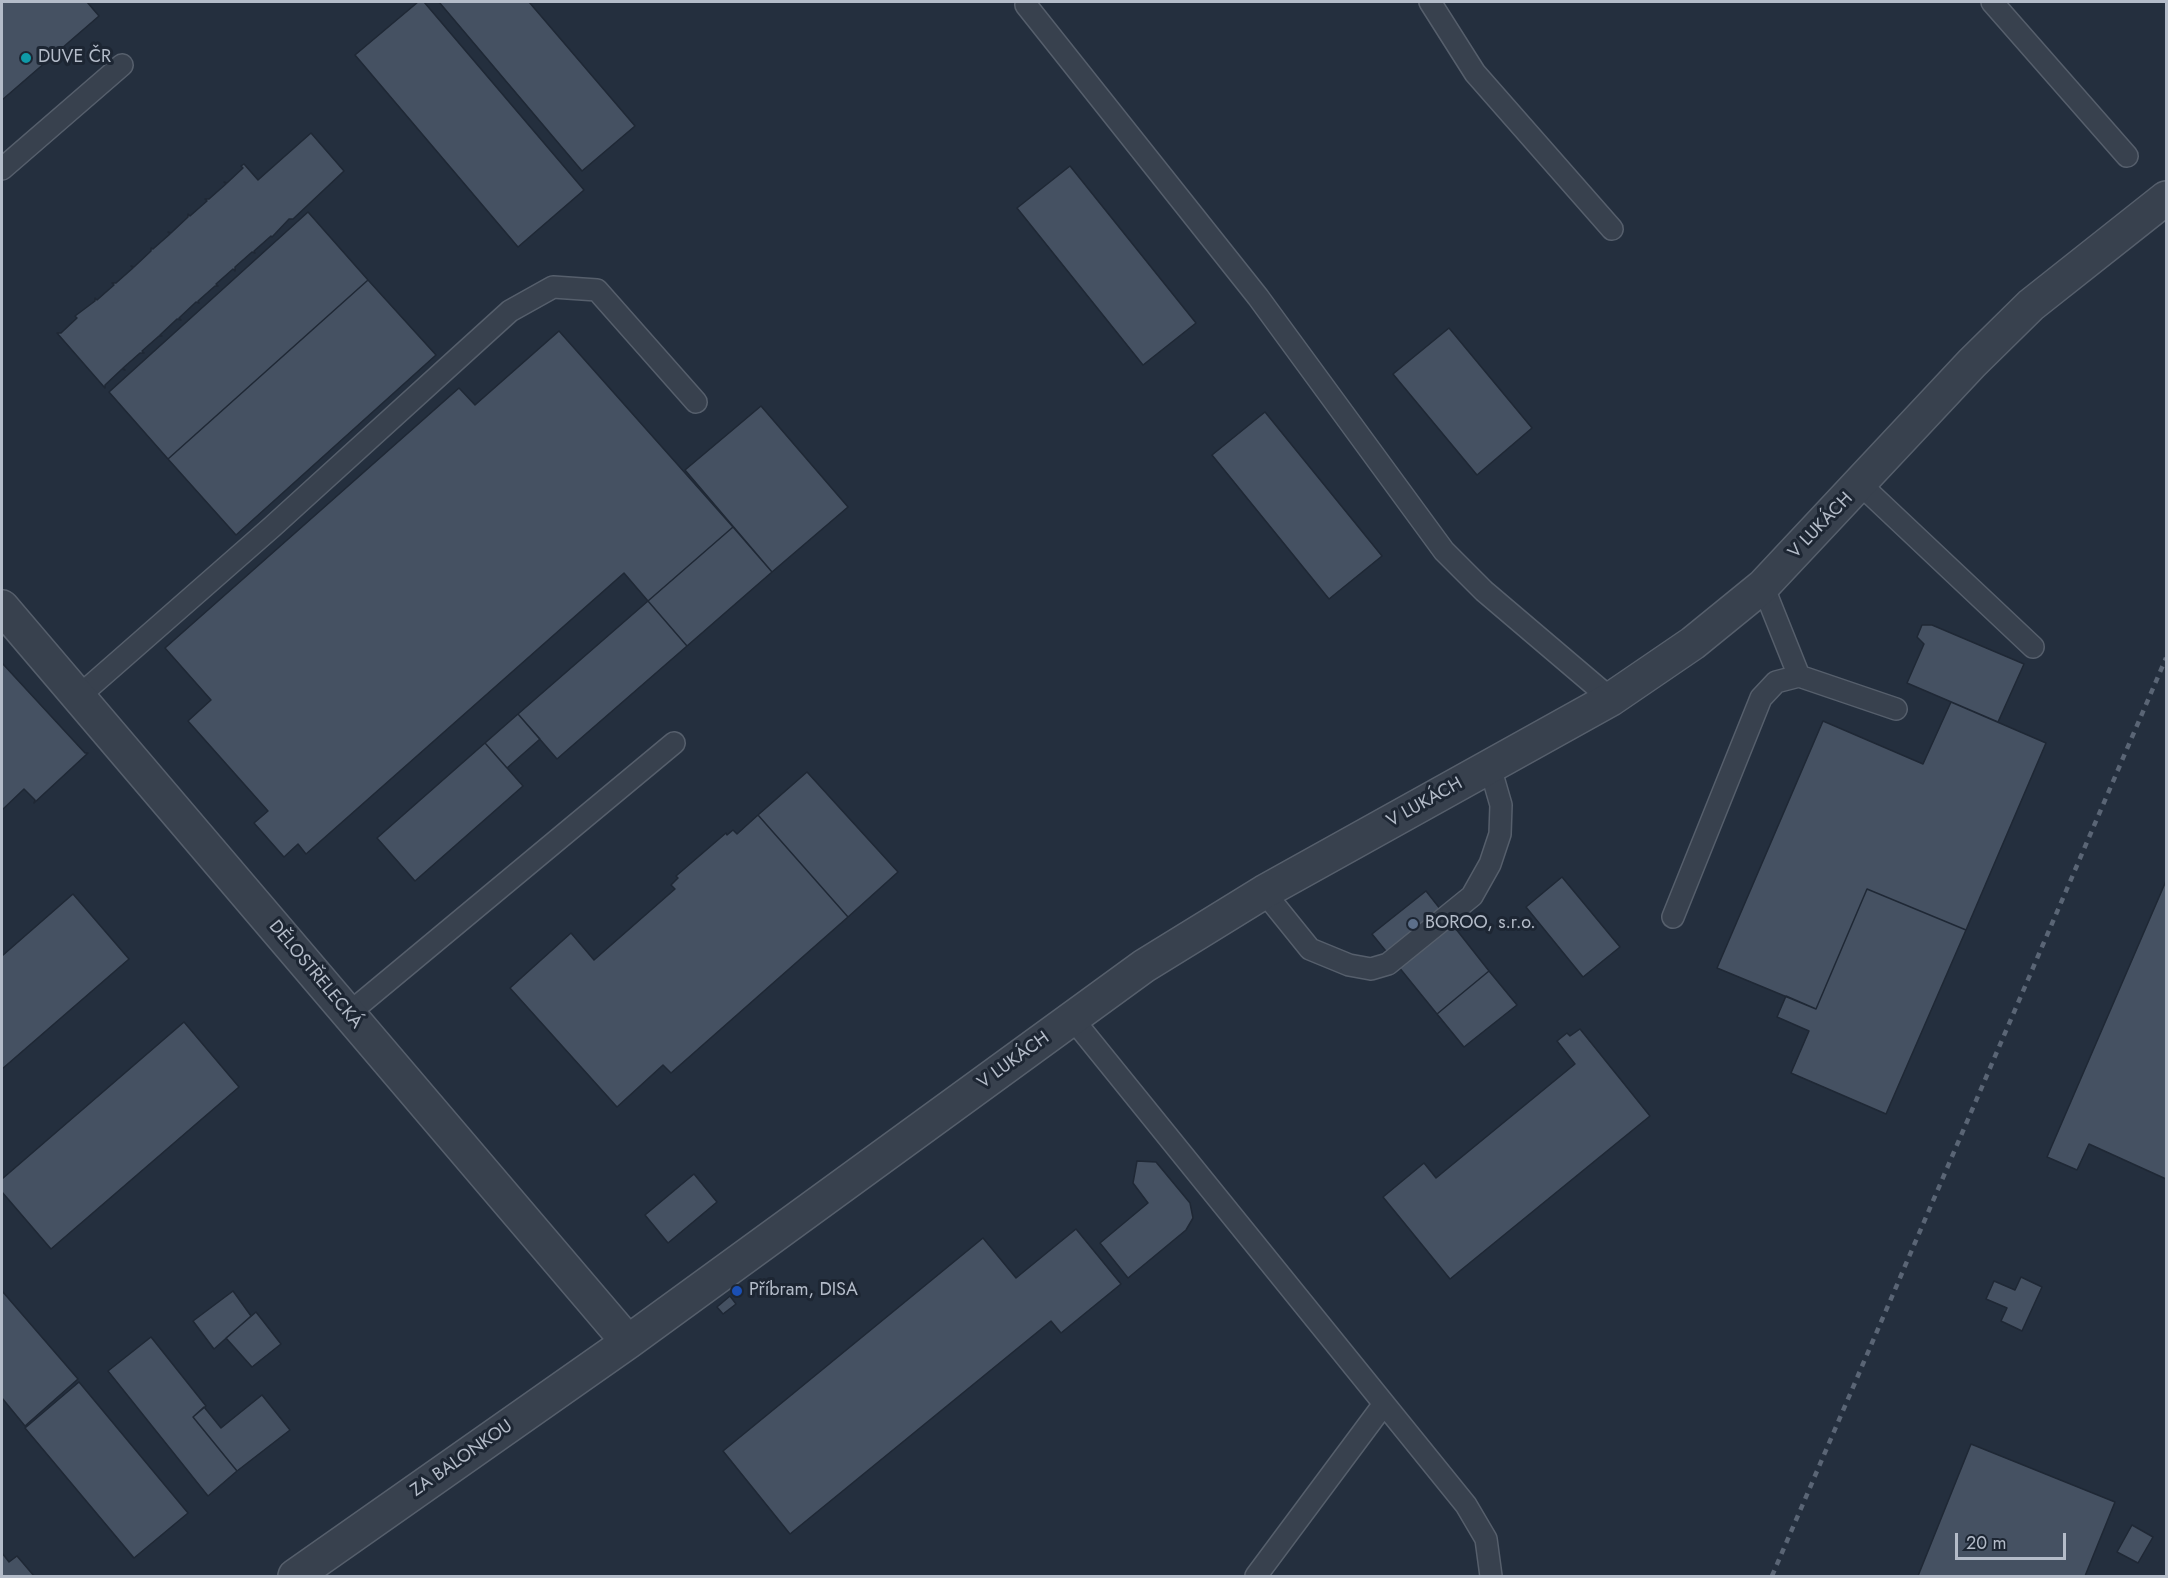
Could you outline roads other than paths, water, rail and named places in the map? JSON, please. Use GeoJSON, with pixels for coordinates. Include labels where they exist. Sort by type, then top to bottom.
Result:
{"type":"FeatureCollection","features":[{"type":"Feature","properties":{"kind":"street","name":"V LUKÁCH"},"geometry":{"type":"LineString","coordinates":[[628,1342],[1144,966],[1264,892],[1611,699],[1693,644],[1763,586],[1972,363],[2031,305],[2166,198]]}},
{"type":"Feature","properties":{"kind":"street","name":"DĚLOSTŘELECKÁ"},"geometry":{"type":"LineString","coordinates":[[2,607],[628,1342]]}},
{"type":"Feature","properties":{"kind":"street","name":"ZA BALONKOU"},"geometry":{"type":"LineString","coordinates":[[295,1576],[628,1342]]}},
{"type":"Feature","properties":{"kind":"lane"},"geometry":{"type":"LineString","coordinates":[[1430,2],[1475,73],[1612,229]]}},
{"type":"Feature","properties":{"kind":"lane"},"geometry":{"type":"LineString","coordinates":[[1992,2],[2127,156]]}},
{"type":"Feature","properties":{"kind":"lane"},"geometry":{"type":"LineString","coordinates":[[1026,5],[1258,297],[1444,550],[1484,591],[1611,699]]}},
{"type":"Feature","properties":{"kind":"lane"},"geometry":{"type":"LineString","coordinates":[[2,169],[122,65]]}},
{"type":"Feature","properties":{"kind":"lane"},"geometry":{"type":"LineString","coordinates":[[78,697],[272,527],[510,311],[553,287],[597,290],[696,402]]}},
{"type":"Feature","properties":{"kind":"lane"},"geometry":{"type":"LineString","coordinates":[[1860,484],[2033,647]]}},
{"type":"Feature","properties":{"kind":"lane"},"geometry":{"type":"LineString","coordinates":[[1763,586],[1799,676]]}},
{"type":"Feature","properties":{"kind":"lane"},"geometry":{"type":"LineString","coordinates":[[1673,917],[1761,698],[1776,682],[1799,676],[1896,709]]}},
{"type":"Feature","properties":{"kind":"lane"},"geometry":{"type":"LineString","coordinates":[[348,1014],[674,743]]}},
{"type":"Feature","properties":{"kind":"lane"},"geometry":{"type":"LineString","coordinates":[[1264,892],[1310,949],[1349,965],[1371,969],[1388,964],[1472,896],[1490,864],[1500,834],[1501,805],[1490,767]]}},
{"type":"Feature","properties":{"kind":"lane"},"geometry":{"type":"LineString","coordinates":[[1072,1018],[1466,1505],[1486,1539],[1491,1576]]}},
{"type":"Feature","properties":{"kind":"lane"},"geometry":{"type":"LineString","coordinates":[[1256,1576],[1384,1404]]}},
{"type":"Feature","properties":{"kind":"railway"},"geometry":{"type":"LineString","coordinates":[[1772,1576],[2166,658]]}},
{"type":"Feature","properties":{"kind":"place","name":"DUVE ČR"},"geometry":{"type":"Point","coordinates":[26,58]}},
{"type":"Feature","properties":{"kind":"place","name":"BOROO, s.r.o."},"geometry":{"type":"Point","coordinates":[1413,924]}},
{"type":"Feature","properties":{"kind":"place","name":"Příbram, DISA"},"geometry":{"type":"Point","coordinates":[737,1291]}}]}
